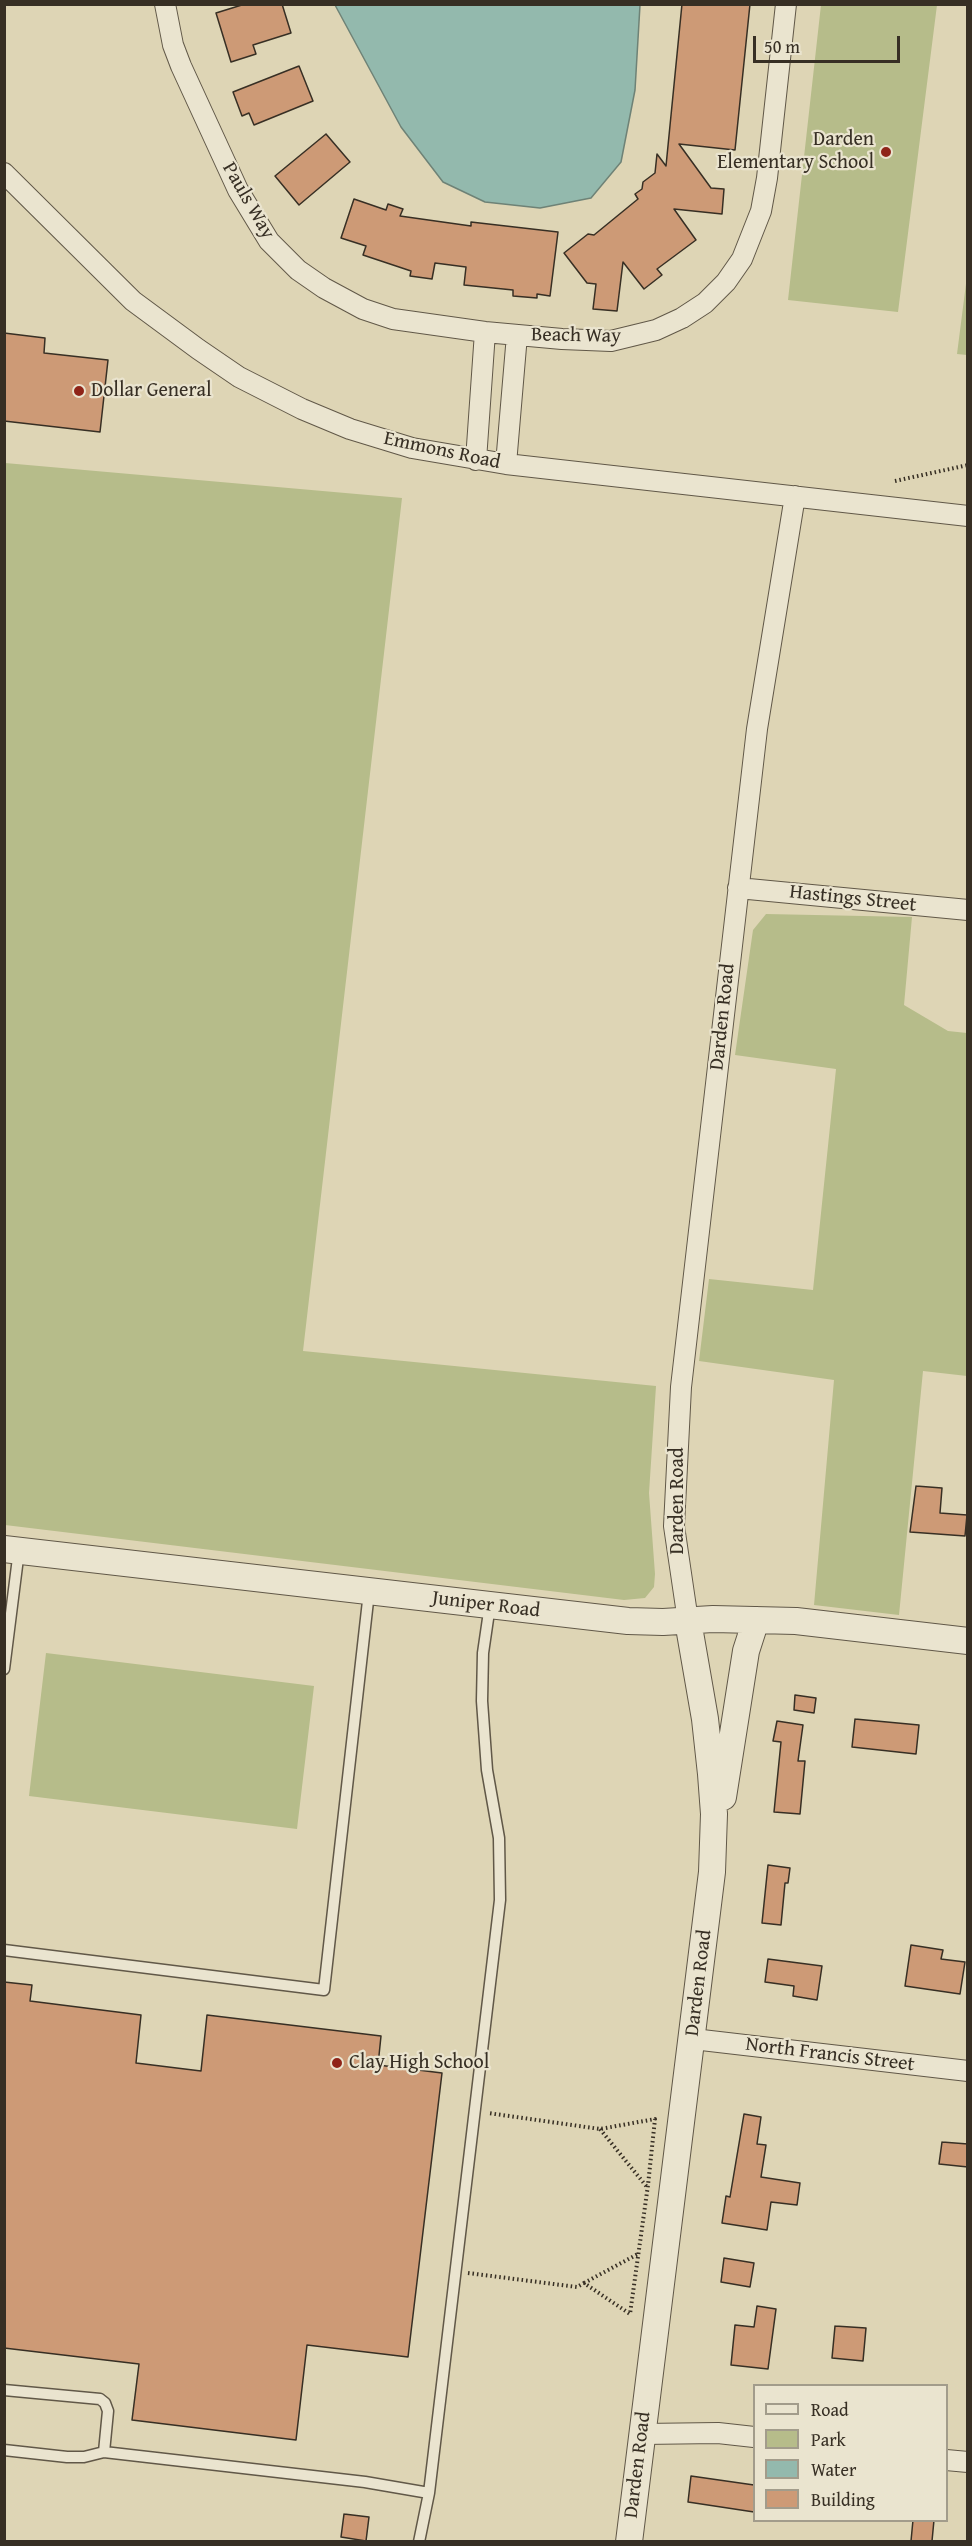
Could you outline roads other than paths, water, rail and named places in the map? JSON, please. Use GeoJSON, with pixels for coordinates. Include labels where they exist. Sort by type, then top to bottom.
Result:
{"type":"FeatureCollection","features":[{"type":"Feature","properties":{"kind":"street","name":"Pauls Way"},"geometry":{"type":"LineString","coordinates":[[165,4],[173,45],[181,66],[238,190],[269,241],[286,259],[324,288],[363,309],[411,322],[485,332]]}},
{"type":"Feature","properties":{"kind":"street","name":"Beach Way"},"geometry":{"type":"LineString","coordinates":[[485,332],[590,341],[611,341],[632,337],[656,330],[682,318],[705,303],[726,282],[742,259],[761,212],[767,178],[786,4]]}},
{"type":"Feature","properties":{"kind":"street","name":"Emmons Road"},"geometry":{"type":"LineString","coordinates":[[4,173],[133,301],[198,350],[239,377],[302,409],[350,429],[412,448],[476,460],[968,516]]}},
{"type":"Feature","properties":{"kind":"street"},"geometry":{"type":"LineString","coordinates":[[476,460],[485,332]]}},
{"type":"Feature","properties":{"kind":"street","name":"Beach Way"},"geometry":{"type":"LineString","coordinates":[[506,464],[518,335]]}},
{"type":"Feature","properties":{"kind":"street","name":"Darden Road"},"geometry":{"type":"LineString","coordinates":[[629,2541],[712,1872],[714,1814],[705,1719],[680,1583],[674,1526],[683,1375],[757,729],[795,496]]}},
{"type":"Feature","properties":{"kind":"street","name":"Hastings Street"},"geometry":{"type":"LineString","coordinates":[[738,888],[968,910]]}},
{"type":"Feature","properties":{"kind":"street","name":"Juniper Road"},"geometry":{"type":"LineString","coordinates":[[12,1550],[628,1621],[663,1623],[796,1621],[968,1641]]}},
{"type":"Feature","properties":{"kind":"street"},"geometry":{"type":"LineString","coordinates":[[712,1872],[738,1692],[746,1651],[756,1620]]}},
{"type":"Feature","properties":{"kind":"street","name":"North Francis Street"},"geometry":{"type":"LineString","coordinates":[[693,2039],[968,2071]]}},
{"type":"Feature","properties":{"kind":"street"},"geometry":{"type":"LineString","coordinates":[[642,2434],[718,2433],[753,2437]]}},
{"type":"Feature","properties":{"kind":"street"},"geometry":{"type":"LineString","coordinates":[[948,2460],[968,2462]]}},
{"type":"Feature","properties":{"kind":"lane"},"geometry":{"type":"LineString","coordinates":[[4,1669],[12,1550]]}},
{"type":"Feature","properties":{"kind":"lane"},"geometry":{"type":"LineString","coordinates":[[4,1950],[324,1990],[369,1591]]}},
{"type":"Feature","properties":{"kind":"lane"},"geometry":{"type":"LineString","coordinates":[[419,2541],[429,2493],[500,1900],[500,1838],[487,1770],[482,1701],[483,1653],[490,1605]]}},
{"type":"Feature","properties":{"kind":"lane"},"geometry":{"type":"LineString","coordinates":[[4,2391],[100,2399],[105,2403],[108,2411],[104,2452]]}},
{"type":"Feature","properties":{"kind":"lane"},"geometry":{"type":"LineString","coordinates":[[4,2450],[84,2457],[104,2452],[365,2482],[429,2493]]}},
{"type":"Feature","properties":{"kind":"water"},"geometry":{"type":"Polygon","coordinates":[[[335,5],[640,5],[635,90],[621,162],[591,198],[540,208],[485,202],[443,182],[401,127],[335,5]]]}},
{"type":"Feature","properties":{"kind":"place","name":"Darden Elementary School"},"geometry":{"type":"Point","coordinates":[886,152]}},
{"type":"Feature","properties":{"kind":"place","name":"Dollar General"},"geometry":{"type":"Point","coordinates":[79,391]}},
{"type":"Feature","properties":{"kind":"place","name":"Clay High School"},"geometry":{"type":"Point","coordinates":[337,2063]}}]}
